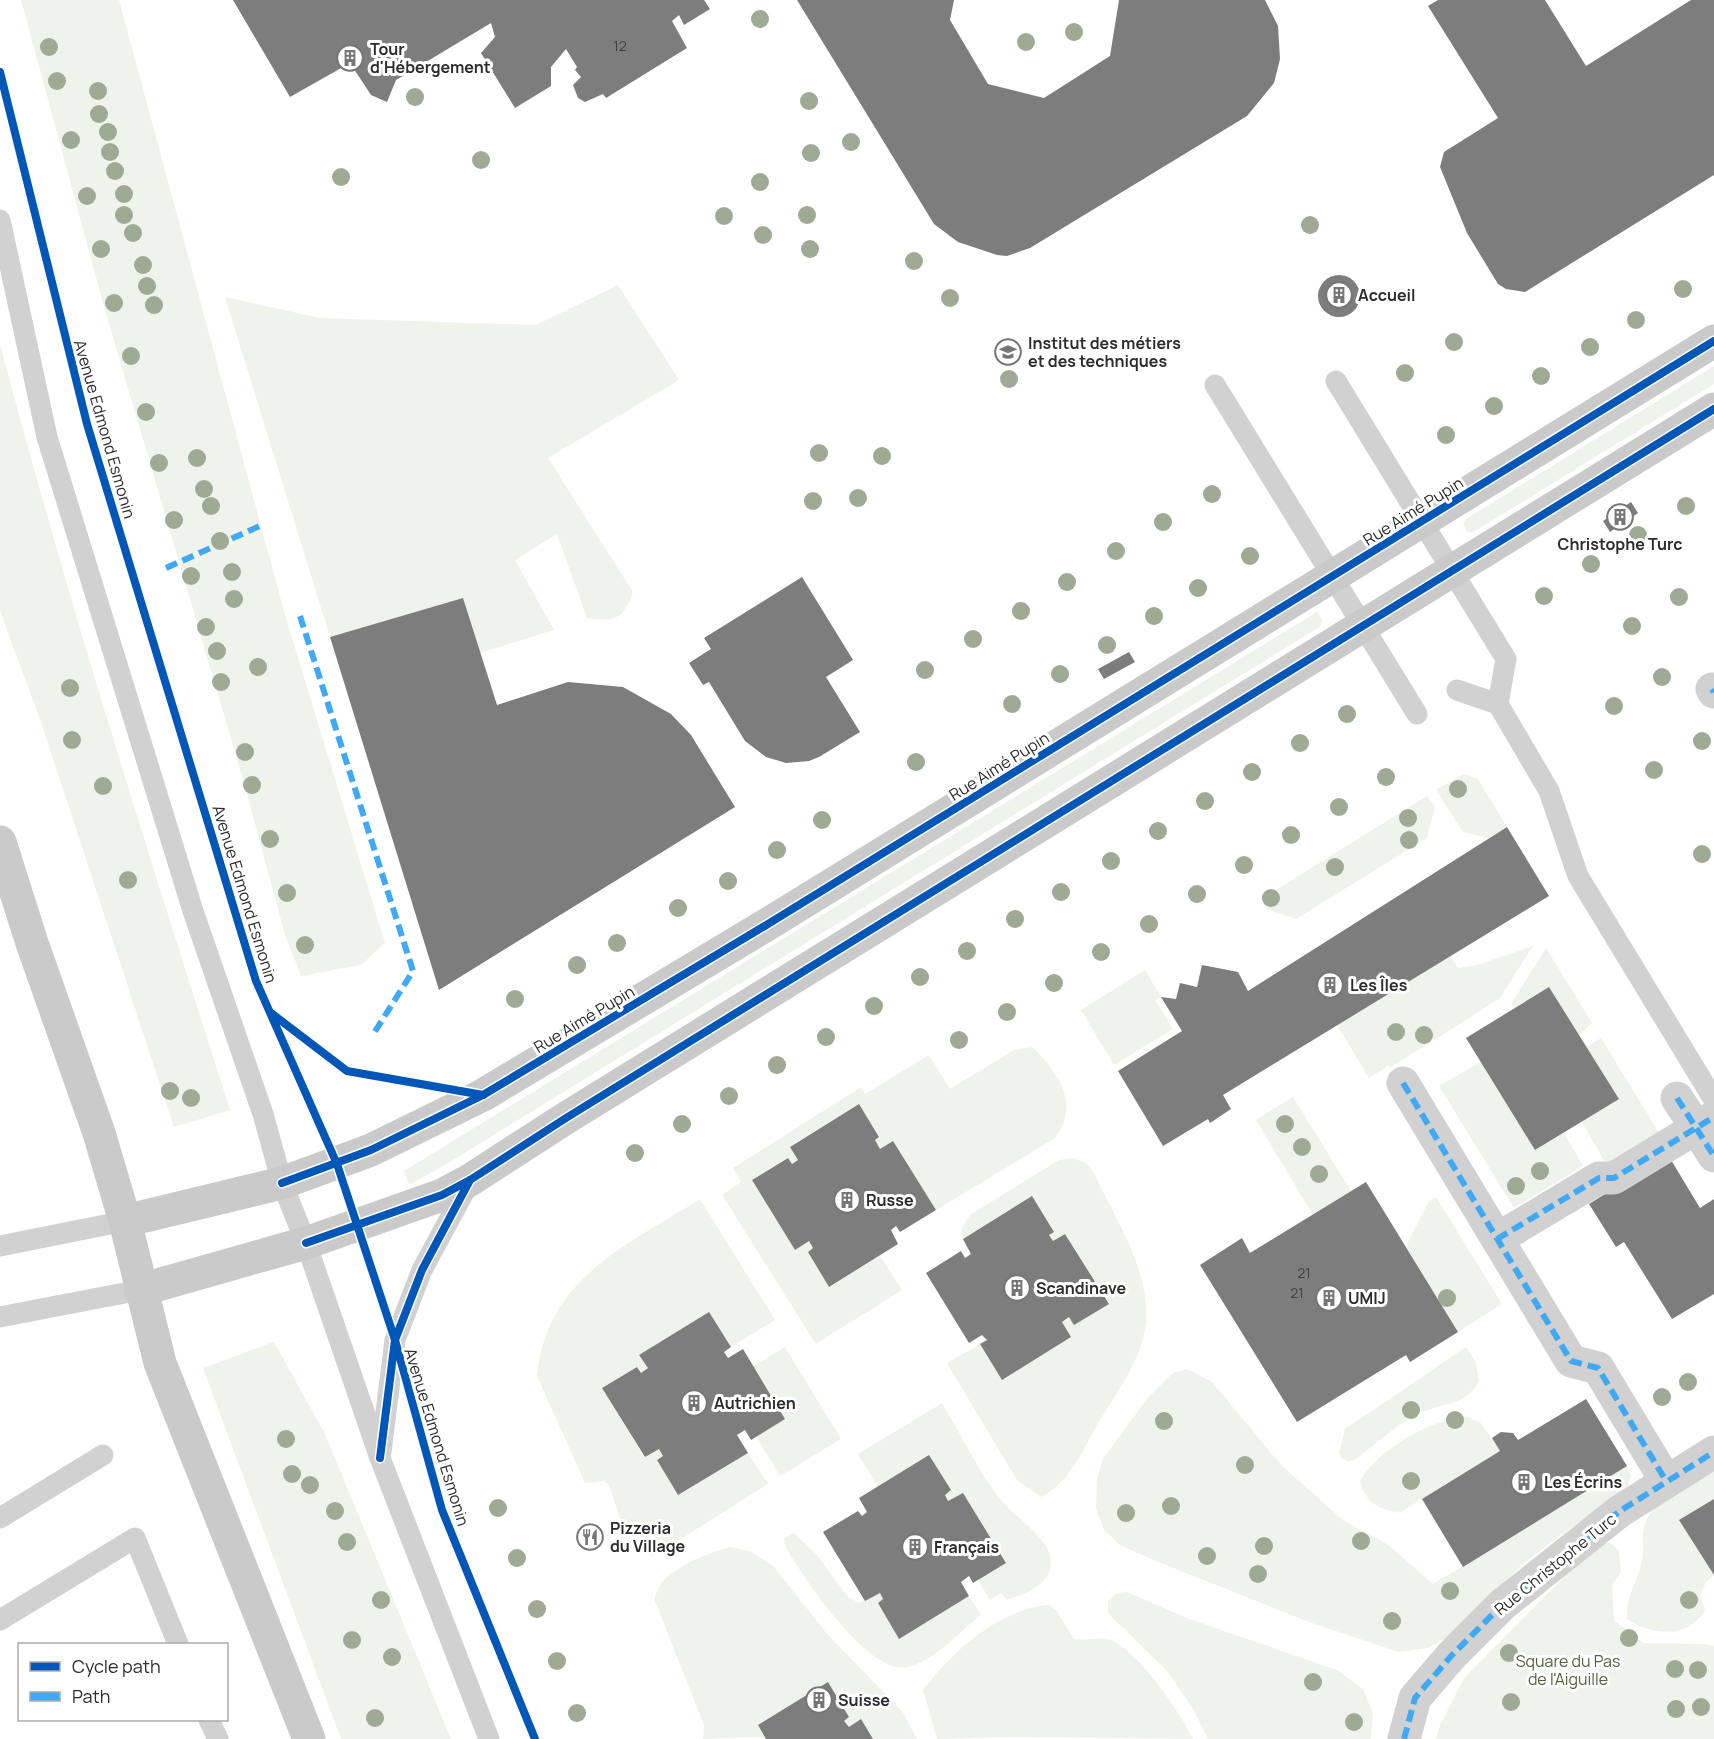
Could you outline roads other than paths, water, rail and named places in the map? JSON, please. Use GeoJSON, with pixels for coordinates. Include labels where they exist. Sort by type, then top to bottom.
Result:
{"type":"FeatureCollection","features":[{"type":"Feature","properties":{"kind":"street","name":"Rue Aimé Pupin"},"geometry":{"type":"LineString","coordinates":[[125,1221],[282,1183],[371,1150],[483,1095],[763,927],[1714,341]]}},
{"type":"Feature","properties":{"kind":"street"},"geometry":{"type":"LineString","coordinates":[[140,1290],[306,1243],[442,1195],[470,1180],[595,1100],[1714,409]]}},
{"type":"Feature","properties":{"kind":"street"},"geometry":{"type":"LineString","coordinates":[[0,842],[32,943],[99,1133],[125,1221],[140,1290],[160,1363],[309,1739]]}},
{"type":"Feature","properties":{"kind":"street"},"geometry":{"type":"LineString","coordinates":[[1403,1083],[1571,1361],[1598,1368],[1666,1481]]}},
{"type":"Feature","properties":{"kind":"street"},"geometry":{"type":"LineString","coordinates":[[1677,1098],[1705,1122],[1714,1155]]}},
{"type":"Feature","properties":{"kind":"street"},"geometry":{"type":"LineString","coordinates":[[1497,1239],[1599,1178],[1614,1178],[1705,1122]]}},
{"type":"Feature","properties":{"kind":"street","name":"Rue Christophe Turc"},"geometry":{"type":"LineString","coordinates":[[1404,1739],[1415,1698],[1452,1655],[1503,1604],[1620,1511],[1714,1452]]}},
{"type":"Feature","properties":{"kind":"lane"},"geometry":{"type":"LineString","coordinates":[[0,220],[47,437],[190,900],[263,1114],[282,1183],[306,1243],[380,1458],[489,1739]]}},
{"type":"Feature","properties":{"kind":"lane"},"geometry":{"type":"LineString","coordinates":[[1336,381],[1506,660],[1498,704]]}},
{"type":"Feature","properties":{"kind":"lane"},"geometry":{"type":"LineString","coordinates":[[1215,385],[1417,714]]}},
{"type":"Feature","properties":{"kind":"lane"},"geometry":{"type":"LineString","coordinates":[[1458,690],[1498,704],[1549,791],[1578,876],[1714,1100]]}},
{"type":"Feature","properties":{"kind":"lane"},"geometry":{"type":"LineString","coordinates":[[380,1458],[395,1340],[422,1270],[470,1180]]}},
{"type":"Feature","properties":{"kind":"lane"},"geometry":{"type":"LineString","coordinates":[[0,1246],[125,1221]]}},
{"type":"Feature","properties":{"kind":"lane"},"geometry":{"type":"LineString","coordinates":[[0,1317],[140,1290]]}},
{"type":"Feature","properties":{"kind":"lane"},"geometry":{"type":"LineString","coordinates":[[0,1518],[103,1455]]}},
{"type":"Feature","properties":{"kind":"lane"},"geometry":{"type":"LineString","coordinates":[[0,1620],[135,1538],[178,1643]]}},
{"type":"Feature","properties":{"kind":"lane"},"geometry":{"type":"LineString","coordinates":[[210,1721],[218,1739]]}},
{"type":"Feature","properties":{"kind":"place","name":"Tour d'Hébergement"},"geometry":{"type":"Point","coordinates":[350,58]}},
{"type":"Feature","properties":{"kind":"place","name":"Accueil"},"geometry":{"type":"Point","coordinates":[1339,295]}},
{"type":"Feature","properties":{"kind":"place","name":"Institut des métiers et des techniques"},"geometry":{"type":"Point","coordinates":[1008,352]}},
{"type":"Feature","properties":{"kind":"place","name":"Christophe Turc"},"geometry":{"type":"Point","coordinates":[1620,517]}},
{"type":"Feature","properties":{"kind":"place","name":"Les Îles"},"geometry":{"type":"Point","coordinates":[1330,985]}},
{"type":"Feature","properties":{"kind":"place","name":"Russe"},"geometry":{"type":"Point","coordinates":[847,1200]}},
{"type":"Feature","properties":{"kind":"place","name":"Scandinave"},"geometry":{"type":"Point","coordinates":[1017,1288]}},
{"type":"Feature","properties":{"kind":"place","name":"UMIJ"},"geometry":{"type":"Point","coordinates":[1329,1298]}},
{"type":"Feature","properties":{"kind":"place","name":"Autrichien"},"geometry":{"type":"Point","coordinates":[694,1403]}},
{"type":"Feature","properties":{"kind":"place","name":"Les Écrins"},"geometry":{"type":"Point","coordinates":[1524,1482]}},
{"type":"Feature","properties":{"kind":"place","name":"Pizzeria du Village"},"geometry":{"type":"Point","coordinates":[590,1537]}},
{"type":"Feature","properties":{"kind":"place","name":"Français"},"geometry":{"type":"Point","coordinates":[915,1547]}},
{"type":"Feature","properties":{"kind":"place","name":"Suisse"},"geometry":{"type":"Point","coordinates":[819,1700]}},
{"type":"Feature","properties":{"kind":"park label","name":"Square du Pas de l'Aiguille"},"geometry":{"type":"Point","coordinates":[1568,1670]}}]}
